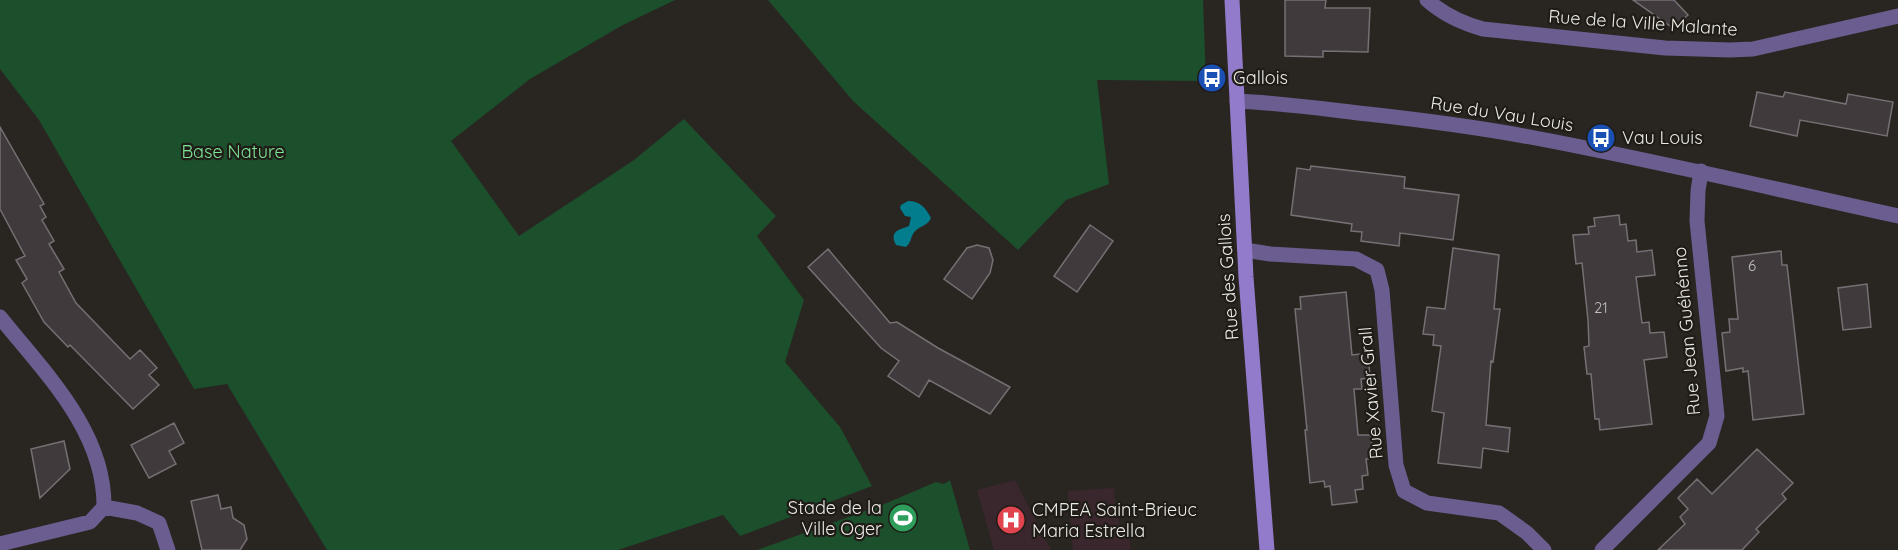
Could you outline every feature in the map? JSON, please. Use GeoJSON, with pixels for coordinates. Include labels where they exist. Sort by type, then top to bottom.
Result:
{"type":"FeatureCollection","features":[{"type":"Feature","properties":{"kind":"main road","name":"Rue des Gallois"},"geometry":{"type":"LineString","coordinates":[[1232,0],[1245,250],[1267,550]]}},
{"type":"Feature","properties":{"kind":"street","name":"Rue de la Ville Malante"},"geometry":{"type":"LineString","coordinates":[[1426,0],[1461,23],[1482,29],[1665,48],[1753,49],[1898,16]]}},
{"type":"Feature","properties":{"kind":"street","name":"Rue du Vau Louis"},"geometry":{"type":"LineString","coordinates":[[1237,101],[1290,104],[1527,136],[1701,171],[1898,216]]}},
{"type":"Feature","properties":{"kind":"street","name":"Rue Jean Guéhénno"},"geometry":{"type":"LineString","coordinates":[[1602,550],[1709,443],[1717,416],[1696,221],[1701,171]]}},
{"type":"Feature","properties":{"kind":"street","name":"Rue Xavier Grall"},"geometry":{"type":"LineString","coordinates":[[1245,250],[1270,254],[1356,259],[1377,270],[1382,290],[1396,465],[1404,491],[1427,503],[1498,513],[1527,533],[1544,550]]}},
{"type":"Feature","properties":{"kind":"street"},"geometry":{"type":"LineString","coordinates":[[0,317],[65,398],[94,454],[104,487],[104,507],[90,522],[0,544]]}},
{"type":"Feature","properties":{"kind":"street"},"geometry":{"type":"LineString","coordinates":[[104,507],[137,513],[159,523],[168,550]]}},
{"type":"Feature","properties":{"kind":"shaded area","name":"CMPEA Saint-Brieuc Maria Estrella"},"geometry":{"type":"Polygon","coordinates":[[[1015,480],[1051,550],[994,550],[977,490],[1015,480]]]}},
{"type":"Feature","properties":{"kind":"shaded area"},"geometry":{"type":"Polygon","coordinates":[[[1114,488],[1116,514],[1120,528],[1130,538],[1130,550],[1073,550],[1068,491],[1114,488]]]}},
{"type":"Feature","properties":{"kind":"green space","name":"Base Nature"},"geometry":{"type":"Polygon","coordinates":[[[0,0],[675,0],[621,26],[530,79],[451,141],[519,236],[634,160],[684,119],[776,216],[757,236],[804,300],[785,362],[840,427],[872,486],[740,536],[723,515],[618,550],[327,550],[227,384],[194,389],[39,120],[0,69],[0,0]]]}},
{"type":"Feature","properties":{"kind":"green space"},"geometry":{"type":"Polygon","coordinates":[[[768,0],[1203,0],[1206,81],[1097,80],[1109,184],[1066,200],[1018,250],[853,101],[768,0]]]}},
{"type":"Feature","properties":{"kind":"green space","name":"Stade de la Ville Oger"},"geometry":{"type":"Polygon","coordinates":[[[950,480],[970,550],[757,550],[882,505],[936,482],[944,484],[950,480]]]}},
{"type":"Feature","properties":{"kind":"water"},"geometry":{"type":"Polygon","coordinates":[[[908,201],[922,206],[931,218],[915,231],[906,247],[896,245],[894,234],[909,226],[911,217],[905,216],[900,208],[908,201]]]}},
{"type":"Feature","properties":{"kind":"building"},"geometry":{"type":"Polygon","coordinates":[[[1285,0],[1326,0],[1325,8],[1370,8],[1368,52],[1323,51],[1323,57],[1285,56],[1285,0]]]}},
{"type":"Feature","properties":{"kind":"building"},"geometry":{"type":"Polygon","coordinates":[[[1633,0],[1674,0],[1688,15],[1673,28],[1633,0]]]}},
{"type":"Feature","properties":{"kind":"building"},"geometry":{"type":"Polygon","coordinates":[[[1757,92],[1783,97],[1785,92],[1846,104],[1848,94],[1893,102],[1887,136],[1800,120],[1797,136],[1750,126],[1757,92]]]}},
{"type":"Feature","properties":{"kind":"building"},"geometry":{"type":"Polygon","coordinates":[[[0,127],[44,204],[40,206],[46,217],[42,220],[54,241],[49,244],[64,269],[59,272],[76,303],[130,359],[140,350],[157,368],[149,375],[159,385],[133,409],[44,322],[22,283],[27,279],[16,260],[25,256],[0,209],[0,127]]]}},
{"type":"Feature","properties":{"kind":"building"},"geometry":{"type":"Polygon","coordinates":[[[1311,166],[1405,177],[1404,188],[1459,195],[1453,240],[1400,233],[1399,246],[1361,241],[1362,232],[1351,231],[1352,224],[1291,215],[1297,168],[1310,170],[1311,166]]]}},
{"type":"Feature","properties":{"kind":"building"},"geometry":{"type":"Polygon","coordinates":[[[1619,215],[1620,225],[1626,224],[1628,241],[1636,240],[1637,252],[1652,250],[1655,275],[1636,277],[1642,323],[1649,322],[1650,333],[1664,332],[1667,357],[1644,360],[1652,424],[1600,430],[1599,419],[1595,419],[1591,374],[1587,374],[1584,347],[1589,346],[1588,320],[1582,263],[1576,264],[1573,235],[1589,234],[1588,227],[1595,226],[1594,218],[1619,215]]]}},
{"type":"Feature","properties":{"kind":"building"},"geometry":{"type":"Polygon","coordinates":[[[1090,225],[1113,241],[1077,292],[1054,276],[1090,225]]]}},
{"type":"Feature","properties":{"kind":"building"},"geometry":{"type":"Polygon","coordinates":[[[977,245],[989,248],[993,260],[990,273],[972,299],[944,279],[967,248],[977,245]]]}},
{"type":"Feature","properties":{"kind":"building"},"geometry":{"type":"Polygon","coordinates":[[[1453,248],[1499,255],[1494,309],[1500,309],[1493,362],[1491,361],[1486,425],[1510,428],[1508,452],[1483,448],[1481,468],[1438,463],[1444,413],[1432,411],[1441,346],[1433,345],[1434,335],[1423,334],[1427,307],[1445,309],[1453,248]]]}},
{"type":"Feature","properties":{"kind":"building"},"geometry":{"type":"Polygon","coordinates":[[[828,249],[890,323],[897,322],[938,348],[1010,387],[990,414],[929,380],[919,397],[888,376],[899,361],[881,348],[808,267],[828,249]]]}},
{"type":"Feature","properties":{"kind":"building"},"geometry":{"type":"Polygon","coordinates":[[[1781,251],[1782,265],[1787,265],[1804,414],[1753,420],[1748,371],[1743,372],[1743,368],[1726,371],[1722,333],[1730,332],[1729,319],[1738,319],[1732,257],[1781,251]]]}},
{"type":"Feature","properties":{"kind":"building"},"geometry":{"type":"Polygon","coordinates":[[[1867,284],[1871,327],[1843,330],[1838,288],[1867,284]]]}},
{"type":"Feature","properties":{"kind":"building"},"geometry":{"type":"Polygon","coordinates":[[[1346,292],[1352,355],[1368,353],[1370,378],[1361,379],[1362,389],[1354,389],[1358,435],[1371,435],[1373,459],[1366,459],[1368,475],[1362,476],[1363,489],[1355,490],[1357,502],[1332,505],[1330,486],[1325,487],[1324,481],[1310,483],[1295,309],[1301,309],[1300,297],[1346,292]]]}},
{"type":"Feature","properties":{"kind":"building"},"geometry":{"type":"Polygon","coordinates":[[[174,423],[184,443],[169,451],[176,464],[149,478],[131,445],[174,423]]]}},
{"type":"Feature","properties":{"kind":"building"},"geometry":{"type":"Polygon","coordinates":[[[64,441],[70,469],[40,498],[31,449],[64,441]]]}},
{"type":"Feature","properties":{"kind":"building"},"geometry":{"type":"Polygon","coordinates":[[[1757,449],[1793,483],[1782,494],[1786,499],[1756,529],[1759,532],[1742,550],[1658,550],[1685,524],[1680,517],[1688,509],[1678,498],[1697,479],[1712,494],[1757,449]]]}},
{"type":"Feature","properties":{"kind":"building"},"geometry":{"type":"Polygon","coordinates":[[[218,495],[221,509],[231,507],[233,518],[244,525],[247,539],[240,550],[202,550],[191,501],[218,495]]]}},
{"type":"Feature","properties":{"kind":"place","name":"Gallois"},"geometry":{"type":"Point","coordinates":[1212,78]}},
{"type":"Feature","properties":{"kind":"place","name":"Vau Louis"},"geometry":{"type":"Point","coordinates":[1601,138]}},
{"type":"Feature","properties":{"kind":"place","name":"Stade de la Ville Oger"},"geometry":{"type":"Point","coordinates":[903,518]}},
{"type":"Feature","properties":{"kind":"place","name":"CMPEA Saint-Brieuc Maria Estrella"},"geometry":{"type":"Point","coordinates":[1011,520]}}]}
